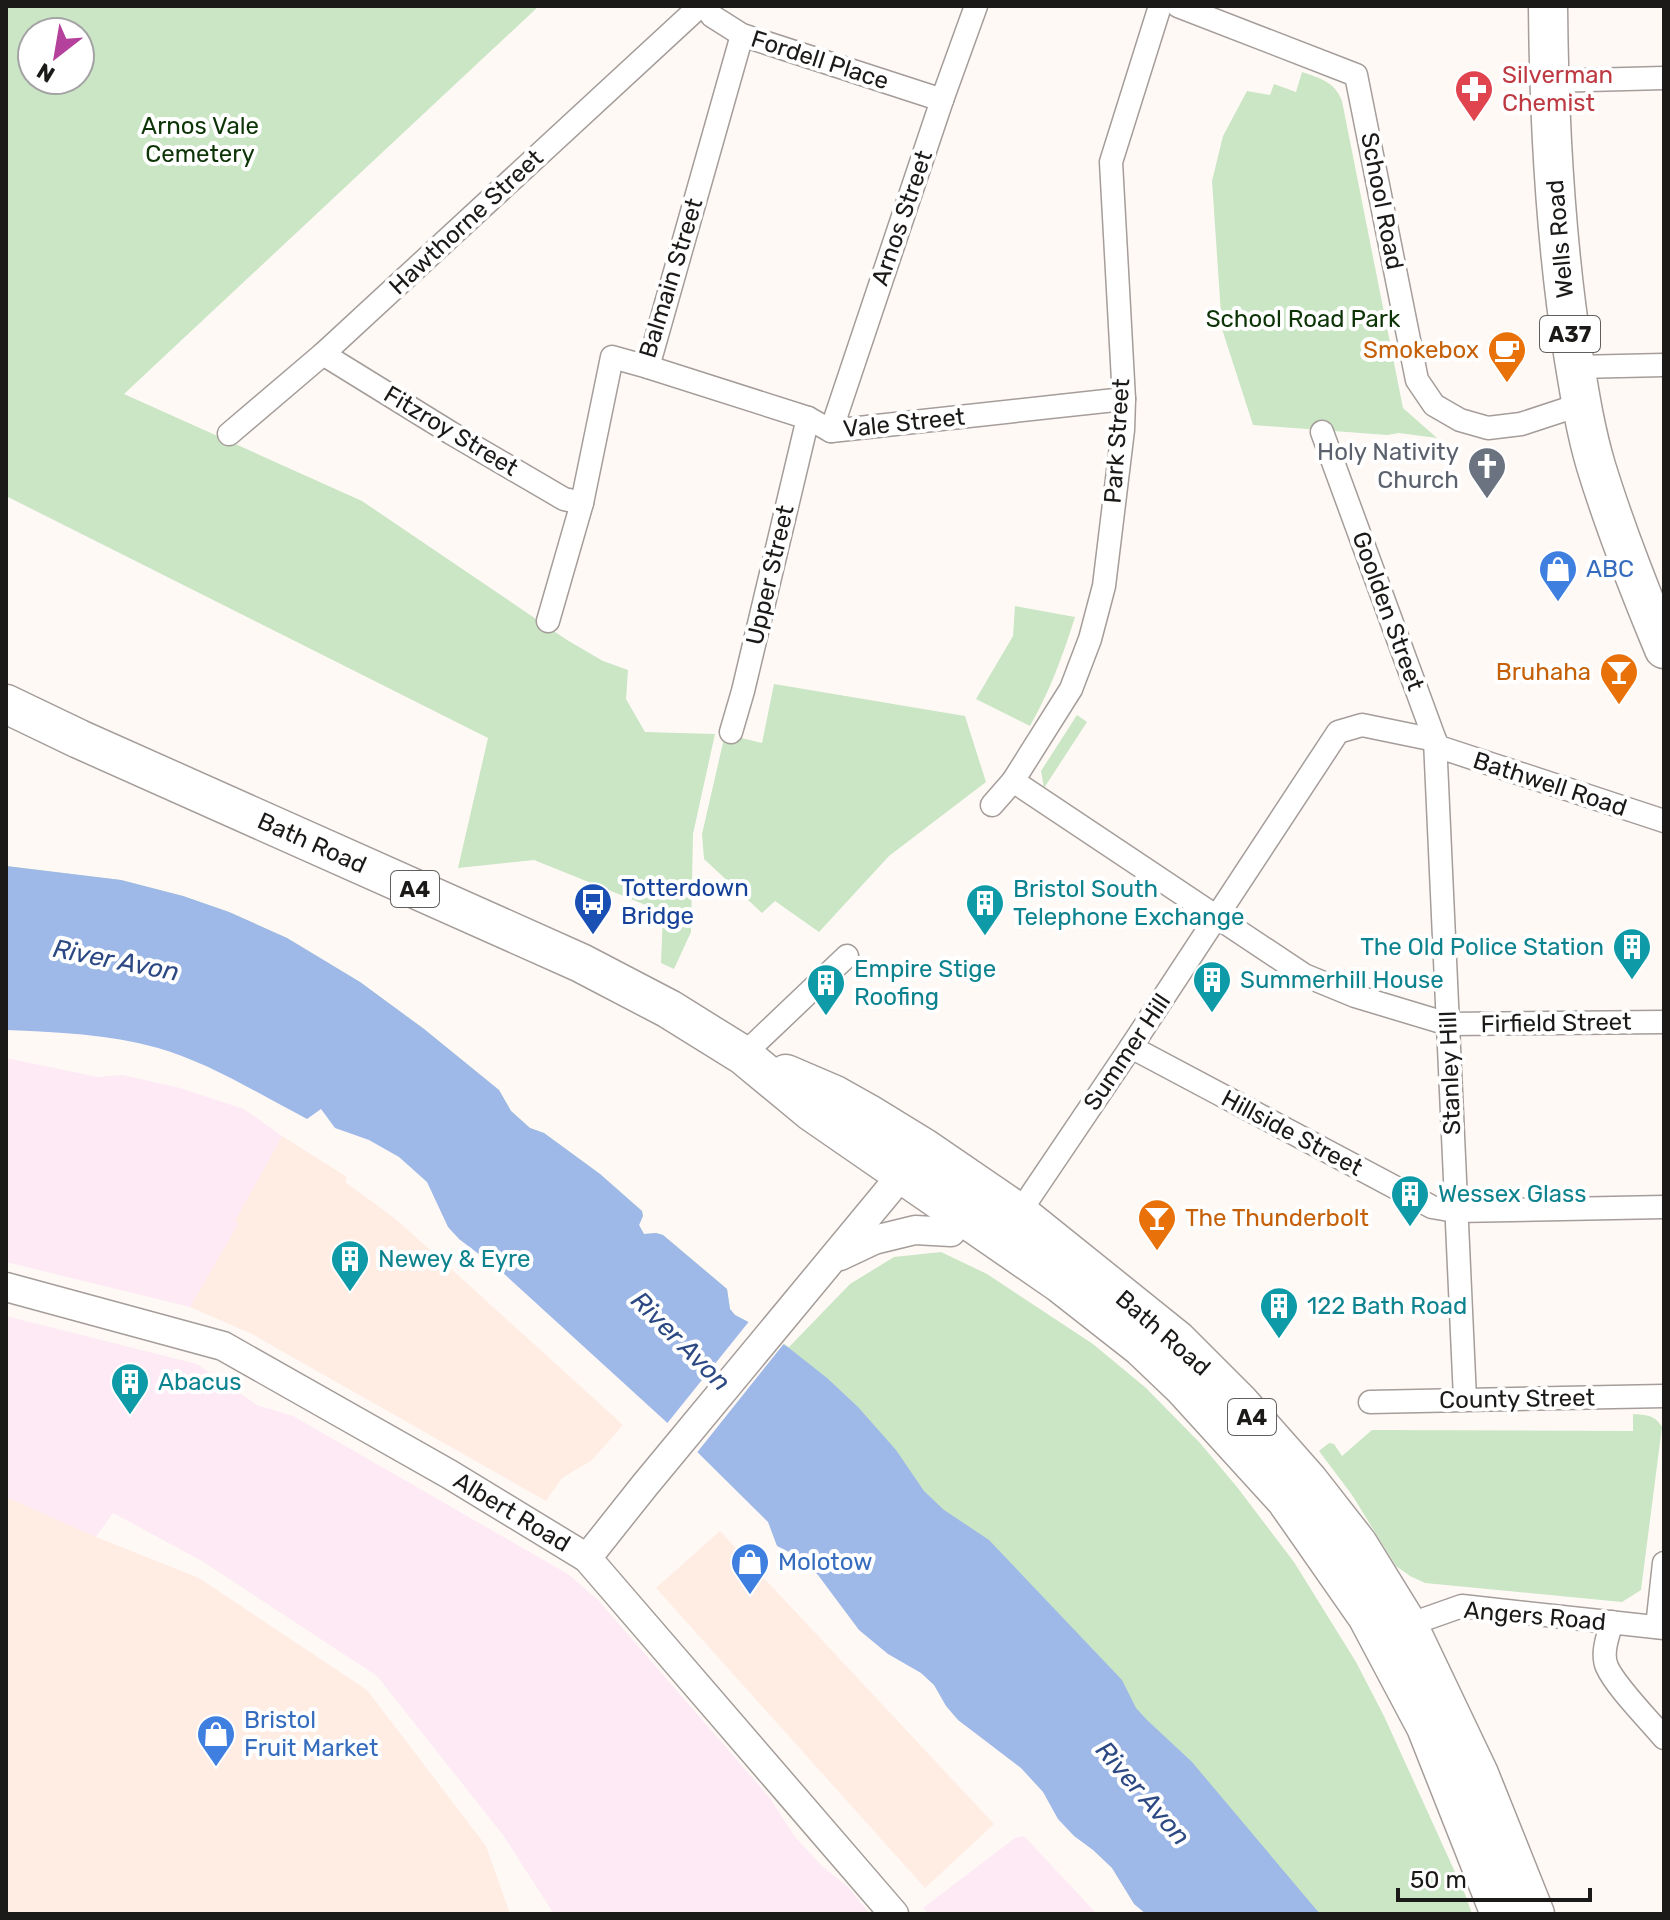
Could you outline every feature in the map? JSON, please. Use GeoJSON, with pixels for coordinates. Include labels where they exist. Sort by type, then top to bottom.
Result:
{"type":"FeatureCollection","features":[{"type":"Feature","properties":{"kind":"highway","name":"Wells Road"},"geometry":{"type":"LineString","coordinates":[[1548,6],[1549,81],[1560,248],[1582,404],[1596,467],[1664,649]]}},
{"type":"Feature","properties":{"kind":"highway","name":"Bath Road"},"geometry":{"type":"LineString","coordinates":[[6,704],[581,963],[669,1009],[743,1055],[835,1095],[913,1161],[963,1215],[1061,1284],[1140,1346],[1183,1387],[1286,1500],[1367,1616],[1426,1727],[1500,1914]]}},
{"type":"Feature","properties":{"kind":"highway","name":"Bath Road"},"geometry":{"type":"LineString","coordinates":[[913,1161],[1019,1213],[1177,1340],[1240,1403],[1308,1480],[1358,1544],[1408,1625],[1479,1774],[1535,1914]]}},
{"type":"Feature","properties":{"kind":"highway","name":"Bath Road"},"geometry":{"type":"LineString","coordinates":[[951,1232],[981,1244],[1140,1346]]}},
{"type":"Feature","properties":{"kind":"street","name":"Fordell Place"},"geometry":{"type":"LineString","coordinates":[[702,6],[742,35],[942,100]]}},
{"type":"Feature","properties":{"kind":"street","name":"Hawthorne Street"},"geometry":{"type":"LineString","coordinates":[[229,434],[323,354],[702,6]]}},
{"type":"Feature","properties":{"kind":"street","name":"Arnos Street"},"geometry":{"type":"LineString","coordinates":[[831,431],[976,6]]}},
{"type":"Feature","properties":{"kind":"street","name":"Park Street"},"geometry":{"type":"LineString","coordinates":[[992,805],[1013,781],[1071,689],[1090,639],[1104,586],[1124,399],[1111,162],[1160,6]]}},
{"type":"Feature","properties":{"kind":"street","name":"School Road"},"geometry":{"type":"LineString","coordinates":[[1178,6],[1356,75],[1417,380],[1434,405],[1460,420],[1488,428],[1521,424],[1582,404]]}},
{"type":"Feature","properties":{"kind":"street","name":"Balmain Street"},"geometry":{"type":"LineString","coordinates":[[548,621],[582,503],[612,357],[648,367],[742,35]]}},
{"type":"Feature","properties":{"kind":"street"},"geometry":{"type":"LineString","coordinates":[[1549,81],[1664,78]]}},
{"type":"Feature","properties":{"kind":"street","name":"Fitzroy Street"},"geometry":{"type":"LineString","coordinates":[[323,354],[564,499],[582,503]]}},
{"type":"Feature","properties":{"kind":"street"},"geometry":{"type":"LineString","coordinates":[[1576,367],[1664,365]]}},
{"type":"Feature","properties":{"kind":"street","name":"Vale Street"},"geometry":{"type":"LineString","coordinates":[[648,367],[808,418],[831,431],[1124,399]]}},
{"type":"Feature","properties":{"kind":"street","name":"Upper Street"},"geometry":{"type":"LineString","coordinates":[[731,732],[808,418]]}},
{"type":"Feature","properties":{"kind":"street","name":"Goolden Street"},"geometry":{"type":"LineString","coordinates":[[1322,432],[1435,743]]}},
{"type":"Feature","properties":{"kind":"street","name":"Summer Hill"},"geometry":{"type":"LineString","coordinates":[[1019,1213],[1338,732],[1362,725],[1435,743]]}},
{"type":"Feature","properties":{"kind":"street","name":"Bathwell Road"},"geometry":{"type":"LineString","coordinates":[[1435,743],[1664,821]]}},
{"type":"Feature","properties":{"kind":"street","name":"Stanley Hill"},"geometry":{"type":"LineString","coordinates":[[1435,743],[1465,1399]]}},
{"type":"Feature","properties":{"kind":"street","name":"Firfield Street"},"geometry":{"type":"LineString","coordinates":[[1013,781],[1304,975],[1355,996],[1448,1024],[1664,1022]]}},
{"type":"Feature","properties":{"kind":"street"},"geometry":{"type":"LineString","coordinates":[[743,1055],[847,956]]}},
{"type":"Feature","properties":{"kind":"street","name":"Hillside Street"},"geometry":{"type":"LineString","coordinates":[[1131,1047],[1432,1207],[1455,1211],[1664,1207]]}},
{"type":"Feature","properties":{"kind":"street"},"geometry":{"type":"LineString","coordinates":[[587,1558],[913,1161]]}},
{"type":"Feature","properties":{"kind":"street"},"geometry":{"type":"LineString","coordinates":[[832,1260],[874,1240],[915,1230],[951,1232]]}},
{"type":"Feature","properties":{"kind":"street","name":"Albert Road"},"geometry":{"type":"LineString","coordinates":[[6,1287],[223,1346],[449,1474],[587,1558],[894,1914]]}},
{"type":"Feature","properties":{"kind":"street","name":"County Street"},"geometry":{"type":"LineString","coordinates":[[1370,1402],[1664,1396]]}},
{"type":"Feature","properties":{"kind":"street"},"geometry":{"type":"LineString","coordinates":[[1660,1628],[1664,1563]]}},
{"type":"Feature","properties":{"kind":"street","name":"Angers Road"},"geometry":{"type":"LineString","coordinates":[[1408,1625],[1462,1606],[1660,1628]]}},
{"type":"Feature","properties":{"kind":"street"},"geometry":{"type":"LineString","coordinates":[[1612,1622],[1605,1649],[1607,1666],[1664,1738]]}},
{"type":"Feature","properties":{"kind":"shaded area"},"geometry":{"type":"Polygon","coordinates":[[[6,1058],[98,1077],[123,1075],[180,1088],[244,1109],[282,1136],[235,1221],[238,1224],[190,1307],[6,1262],[6,1058]]]}},
{"type":"Feature","properties":{"kind":"shaded area"},"geometry":{"type":"Polygon","coordinates":[[[282,1136],[347,1177],[345,1182],[393,1217],[623,1425],[592,1460],[562,1478],[546,1501],[252,1334],[190,1307],[238,1224],[235,1221],[282,1136]]]}},
{"type":"Feature","properties":{"kind":"shaded area"},"geometry":{"type":"Polygon","coordinates":[[[6,1316],[197,1364],[257,1405],[293,1416],[568,1574],[598,1600],[770,1798],[795,1837],[823,1867],[848,1887],[870,1914],[554,1914],[503,1835],[377,1676],[202,1561],[113,1513],[96,1537],[6,1497],[6,1316]]]}},
{"type":"Feature","properties":{"kind":"shaded area","name":"Bristol Fruit Market"},"geometry":{"type":"Polygon","coordinates":[[[6,1497],[199,1578],[367,1690],[486,1846],[510,1914],[6,1914],[6,1497]]]}},
{"type":"Feature","properties":{"kind":"shaded area"},"geometry":{"type":"Polygon","coordinates":[[[720,1531],[994,1824],[925,1888],[656,1588],[720,1531]]]}},
{"type":"Feature","properties":{"kind":"shaded area"},"geometry":{"type":"Polygon","coordinates":[[[1024,1836],[1097,1914],[928,1914],[923,1908],[1015,1838],[1024,1836]]]}},
{"type":"Feature","properties":{"kind":"green space","name":"Arnos Vale Cemetery"},"geometry":{"type":"Polygon","coordinates":[[[6,6],[539,6],[124,394],[362,501],[567,640],[603,661],[628,670],[626,699],[645,732],[715,734],[693,834],[691,932],[674,969],[661,963],[663,912],[534,860],[458,868],[488,738],[6,496],[6,6]]]}},
{"type":"Feature","properties":{"kind":"green space","name":"School Road Park"},"geometry":{"type":"Polygon","coordinates":[[[1302,72],[1331,85],[1342,101],[1403,408],[1437,438],[1253,425],[1222,329],[1212,181],[1223,136],[1247,91],[1270,95],[1274,84],[1296,92],[1302,72]]]}},
{"type":"Feature","properties":{"kind":"green space"},"geometry":{"type":"Polygon","coordinates":[[[1015,606],[1075,617],[1056,673],[1030,726],[976,699],[1013,636],[1015,606]]]}},
{"type":"Feature","properties":{"kind":"green space"},"geometry":{"type":"Polygon","coordinates":[[[774,684],[965,716],[986,782],[889,856],[819,932],[775,901],[762,913],[704,859],[702,834],[725,734],[762,743],[774,684]]]}},
{"type":"Feature","properties":{"kind":"green space"},"geometry":{"type":"Polygon","coordinates":[[[1077,715],[1087,722],[1044,788],[1041,771],[1077,715]]]}},
{"type":"Feature","properties":{"kind":"green space"},"geometry":{"type":"Polygon","coordinates":[[[6,866],[121,880],[183,896],[287,938],[360,982],[499,1090],[511,1111],[530,1128],[544,1133],[600,1174],[642,1211],[639,1225],[644,1234],[663,1235],[727,1289],[730,1309],[735,1315],[789,1347],[850,1284],[894,1257],[941,1252],[987,1274],[1093,1344],[1146,1388],[1200,1443],[1294,1562],[1356,1662],[1384,1716],[1472,1914],[1277,1914],[804,1421],[6,866]]]}},
{"type":"Feature","properties":{"kind":"green space"},"geometry":{"type":"Polygon","coordinates":[[[1633,1414],[1650,1416],[1662,1427],[1641,1590],[1622,1602],[1425,1583],[1410,1576],[1396,1566],[1352,1495],[1319,1451],[1329,1443],[1334,1444],[1342,1456],[1372,1430],[1633,1431],[1633,1414]]]}},
{"type":"Feature","properties":{"kind":"water","name":"River Avon"},"geometry":{"type":"Polygon","coordinates":[[[6,866],[121,880],[229,912],[287,938],[360,982],[424,1029],[499,1090],[511,1111],[530,1128],[544,1133],[600,1174],[642,1211],[639,1225],[644,1234],[663,1235],[727,1289],[730,1309],[735,1315],[789,1348],[858,1407],[896,1450],[924,1491],[944,1510],[989,1540],[1122,1680],[1136,1708],[1192,1762],[1320,1914],[1146,1914],[1134,1904],[1112,1868],[1058,1819],[1043,1792],[1021,1768],[958,1720],[934,1685],[921,1673],[888,1654],[859,1630],[818,1575],[795,1555],[777,1546],[768,1522],[674,1429],[501,1271],[459,1239],[448,1227],[427,1182],[399,1157],[369,1140],[335,1128],[321,1109],[307,1119],[177,1054],[139,1043],[101,1037],[6,1030],[6,866]]]}},
{"type":"Feature","properties":{"kind":"pier"},"geometry":{"type":"Polygon","coordinates":[[[751,1319],[786,1341],[695,1455],[665,1426],[751,1319]]]}},
{"type":"Feature","properties":{"kind":"place","name":"Silverman Chemist"},"geometry":{"type":"Point","coordinates":[1474,123]}},
{"type":"Feature","properties":{"kind":"place","name":"Smokebox"},"geometry":{"type":"Point","coordinates":[1507,384]}},
{"type":"Feature","properties":{"kind":"place","name":"Holy Nativity Church"},"geometry":{"type":"Point","coordinates":[1487,500]}},
{"type":"Feature","properties":{"kind":"place","name":"ABC"},"geometry":{"type":"Point","coordinates":[1558,603]}},
{"type":"Feature","properties":{"kind":"place","name":"Bruhaha"},"geometry":{"type":"Point","coordinates":[1619,706]}},
{"type":"Feature","properties":{"kind":"place","name":"Totterdown Bridge"},"geometry":{"type":"Point","coordinates":[593,936]}},
{"type":"Feature","properties":{"kind":"place","name":"Bristol South Telephone Exchange"},"geometry":{"type":"Point","coordinates":[985,937]}},
{"type":"Feature","properties":{"kind":"place","name":"The Old Police Station"},"geometry":{"type":"Point","coordinates":[1632,981]}},
{"type":"Feature","properties":{"kind":"place","name":"Summerhill House"},"geometry":{"type":"Point","coordinates":[1212,1014]}},
{"type":"Feature","properties":{"kind":"place","name":"Empire Stige Roofing"},"geometry":{"type":"Point","coordinates":[826,1017]}},
{"type":"Feature","properties":{"kind":"place","name":"Wessex Glass"},"geometry":{"type":"Point","coordinates":[1410,1228]}},
{"type":"Feature","properties":{"kind":"place","name":"The Thunderbolt"},"geometry":{"type":"Point","coordinates":[1157,1252]}},
{"type":"Feature","properties":{"kind":"place","name":"Newey & Eyre"},"geometry":{"type":"Point","coordinates":[350,1293]}},
{"type":"Feature","properties":{"kind":"place","name":"122 Bath Road"},"geometry":{"type":"Point","coordinates":[1279,1340]}},
{"type":"Feature","properties":{"kind":"place","name":"Abacus"},"geometry":{"type":"Point","coordinates":[130,1416]}},
{"type":"Feature","properties":{"kind":"place","name":"Molotow"},"geometry":{"type":"Point","coordinates":[750,1596]}},
{"type":"Feature","properties":{"kind":"place","name":"Bristol Fruit Market"},"geometry":{"type":"Point","coordinates":[216,1768]}}]}
